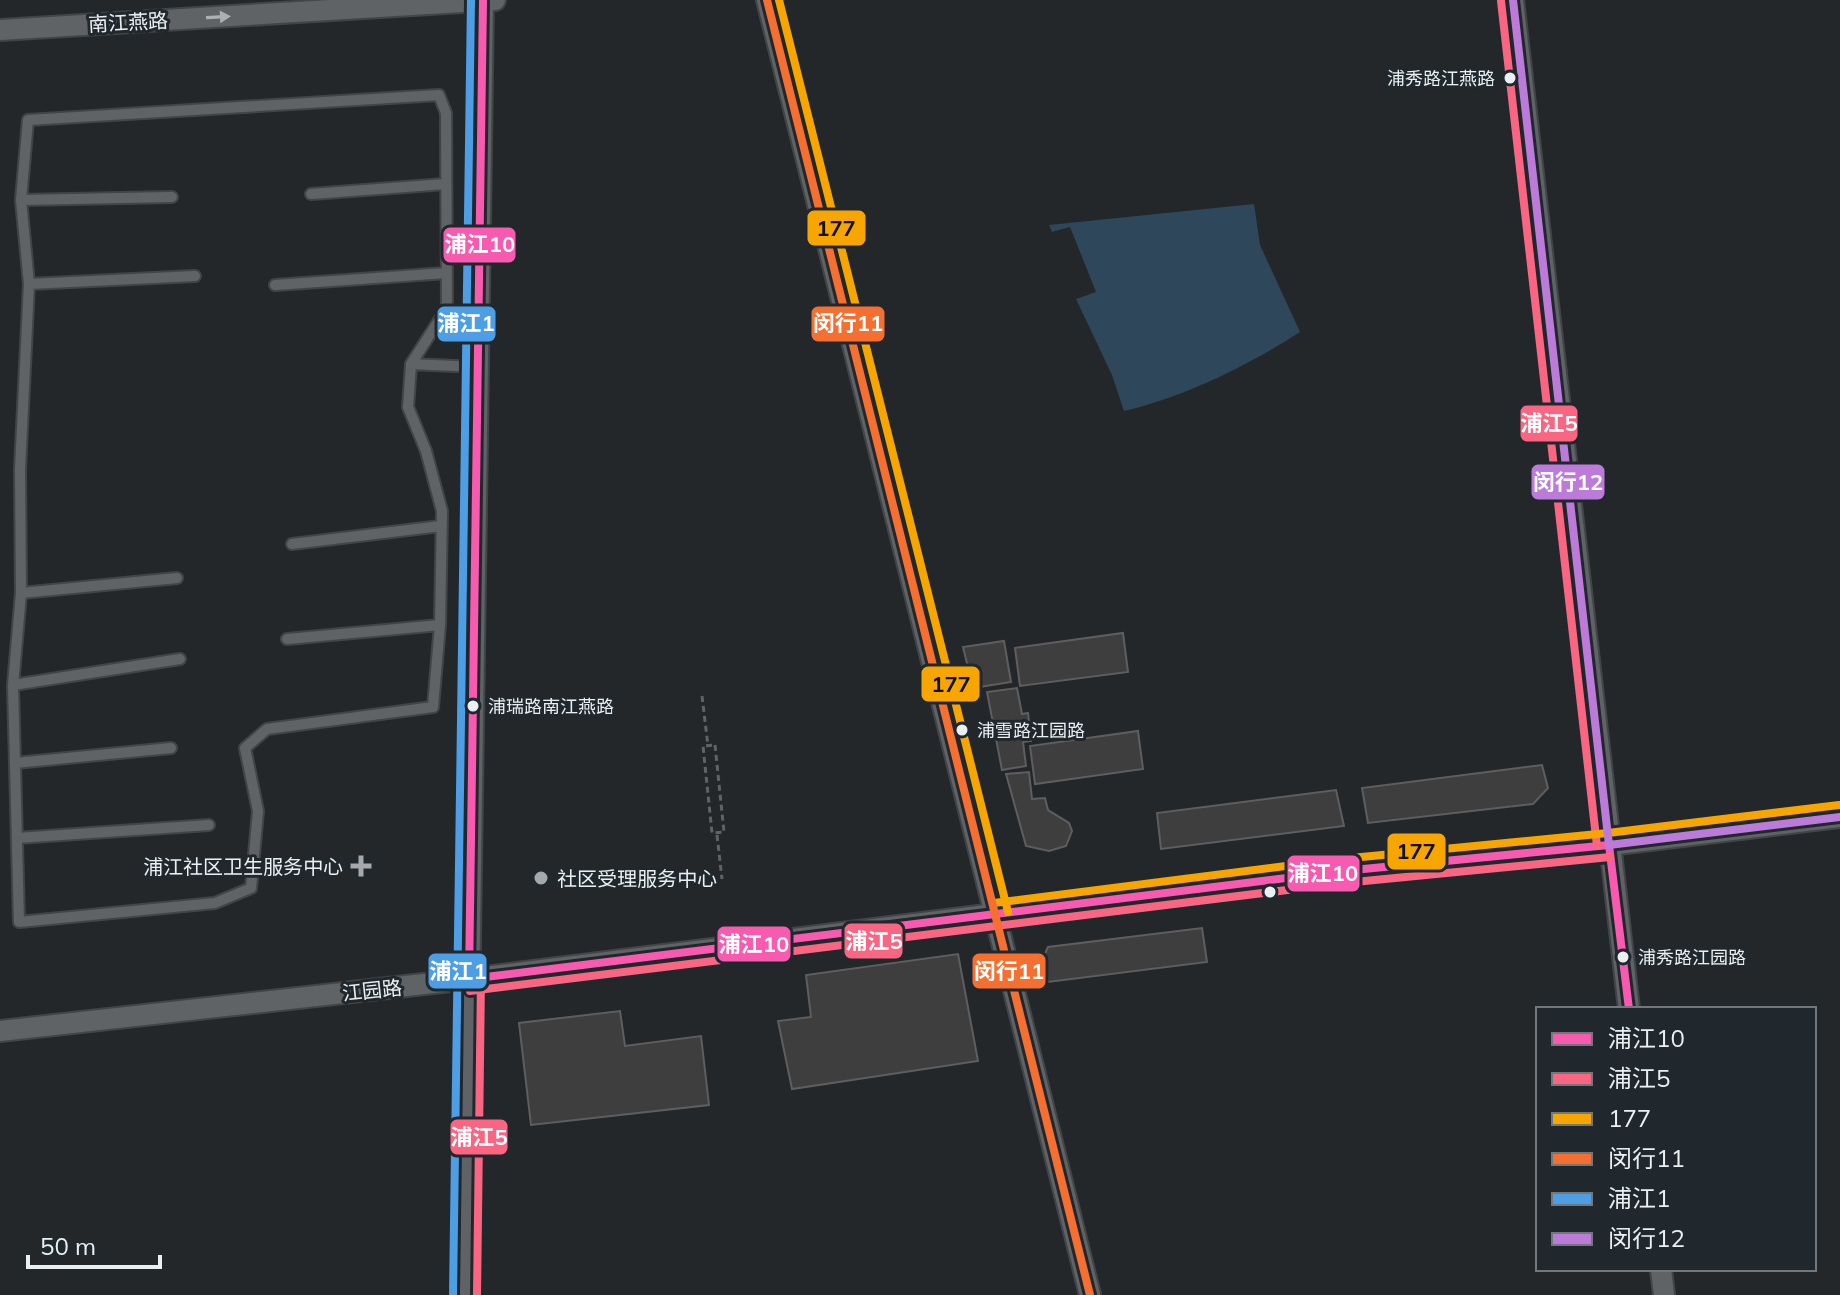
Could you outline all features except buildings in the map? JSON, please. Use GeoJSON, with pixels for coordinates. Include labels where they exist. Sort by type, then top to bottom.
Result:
{"type":"FeatureCollection","features":[{"type":"Feature","properties":{"kind":"street"},"geometry":{"type":"LineString","coordinates":[[465,1295],[483,0]]}},
{"type":"Feature","properties":{"kind":"street","name":"南江燕路"},"geometry":{"type":"LineString","coordinates":[[0,30],[495,0]]}},
{"type":"Feature","properties":{"kind":"street"},"geometry":{"type":"LineString","coordinates":[[767,0],[1090,1295]]}},
{"type":"Feature","properties":{"kind":"street"},"geometry":{"type":"LineString","coordinates":[[1513,0],[1629,1007]]}},
{"type":"Feature","properties":{"kind":"street","name":"江园路"},"geometry":{"type":"LineString","coordinates":[[0,1031],[469,979],[1343,871],[1609,845],[1840,817]]}},
{"type":"Feature","properties":{"kind":"street"},"geometry":{"type":"LineString","coordinates":[[1661,1271],[1664,1295]]}},
{"type":"Feature","properties":{"kind":"lane"},"geometry":{"type":"LineString","coordinates":[[439,95],[446,113],[447,308],[411,364],[408,407],[426,451],[442,511],[440,625],[433,707],[267,729],[245,748],[258,811],[251,888],[215,903],[19,922],[13,685],[21,593],[20,469],[29,284],[21,200],[28,120],[439,95]]}},
{"type":"Feature","properties":{"kind":"lane"},"geometry":{"type":"LineString","coordinates":[[311,194],[445,184]]}},
{"type":"Feature","properties":{"kind":"lane"},"geometry":{"type":"LineString","coordinates":[[21,200],[172,197]]}},
{"type":"Feature","properties":{"kind":"lane"},"geometry":{"type":"LineString","coordinates":[[275,285],[446,273]]}},
{"type":"Feature","properties":{"kind":"lane"},"geometry":{"type":"LineString","coordinates":[[29,284],[195,276]]}},
{"type":"Feature","properties":{"kind":"lane"},"geometry":{"type":"LineString","coordinates":[[411,364],[478,367]]}},
{"type":"Feature","properties":{"kind":"lane"},"geometry":{"type":"LineString","coordinates":[[292,544],[441,526]]}},
{"type":"Feature","properties":{"kind":"lane"},"geometry":{"type":"LineString","coordinates":[[21,593],[177,578]]}},
{"type":"Feature","properties":{"kind":"lane"},"geometry":{"type":"LineString","coordinates":[[287,639],[440,625]]}},
{"type":"Feature","properties":{"kind":"lane"},"geometry":{"type":"LineString","coordinates":[[13,685],[180,659]]}},
{"type":"Feature","properties":{"kind":"lane"},"geometry":{"type":"LineString","coordinates":[[15,763],[171,748]]}},
{"type":"Feature","properties":{"kind":"lane"},"geometry":{"type":"LineString","coordinates":[[17,838],[209,825]]}},
{"type":"Feature","properties":{"kind":"path"},"geometry":{"type":"LineString","coordinates":[[702,696],[708,746]]}},
{"type":"Feature","properties":{"kind":"path"},"geometry":{"type":"LineString","coordinates":[[715,745],[724,832],[712,833],[703,746],[708,746],[715,745]]}},
{"type":"Feature","properties":{"kind":"path"},"geometry":{"type":"LineString","coordinates":[[717,833],[722,879]]}},
{"type":"Feature","properties":{"kind":"shaded area"},"geometry":{"type":"Polygon","coordinates":[[[1254,204],[1260,245],[1300,332],[1215,379],[1124,411],[1112,375],[1076,299],[1096,292],[1070,227],[1052,232],[1049,225],[1254,204]]]}},
{"type":"Feature","properties":{"kind":"transit line","name":"浦江1"},"geometry":{"type":"LineString","coordinates":[[453,1295],[471,0]]}},
{"type":"Feature","properties":{"kind":"transit line","name":"浦江10"},"geometry":{"type":"LineString","coordinates":[[469,979],[483,0]]}},
{"type":"Feature","properties":{"kind":"transit line","name":"闵行11"},"geometry":{"type":"LineString","coordinates":[[767,0],[1090,1295]]}},
{"type":"Feature","properties":{"kind":"transit line","name":"177"},"geometry":{"type":"LineString","coordinates":[[779,0],[1008,912]]}},
{"type":"Feature","properties":{"kind":"transit line","name":"闵行12"},"geometry":{"type":"LineString","coordinates":[[1513,0],[1609,845]]}},
{"type":"Feature","properties":{"kind":"transit line","name":"浦江5"},"geometry":{"type":"LineString","coordinates":[[1501,1],[1597,846]]}},
{"type":"Feature","properties":{"kind":"transit line","name":"177"},"geometry":{"type":"LineString","coordinates":[[994,903],[1341,859],[1608,833],[1839,805]]}},
{"type":"Feature","properties":{"kind":"transit line","name":"闵行12"},"geometry":{"type":"LineString","coordinates":[[1609,845],[1840,817]]}},
{"type":"Feature","properties":{"kind":"transit line","name":"浦江10"},"geometry":{"type":"LineString","coordinates":[[1609,845],[1629,1007]]}},
{"type":"Feature","properties":{"kind":"transit line","name":"浦江10"},"geometry":{"type":"LineString","coordinates":[[469,979],[1343,871],[1609,845]]}},
{"type":"Feature","properties":{"kind":"transit line","name":"浦江5"},"geometry":{"type":"LineString","coordinates":[[470,991],[1344,883],[1610,857]]}},
{"type":"Feature","properties":{"kind":"transit line","name":"浦江5"},"geometry":{"type":"LineString","coordinates":[[477,1295],[481,979]]}},
{"type":"Feature","properties":{"kind":"place","name":"浦秀路江燕路"},"geometry":{"type":"Point","coordinates":[1510,78]}},
{"type":"Feature","properties":{"kind":"place","name":"浦瑞路南江燕路"},"geometry":{"type":"Point","coordinates":[473,706]}},
{"type":"Feature","properties":{"kind":"place","name":"浦雪路江园路"},"geometry":{"type":"Point","coordinates":[962,730]}},
{"type":"Feature","properties":{"kind":"place","name":"浦江社区卫生服务中心"},"geometry":{"type":"Point","coordinates":[361,866]}},
{"type":"Feature","properties":{"kind":"place","name":"社区受理服务中心"},"geometry":{"type":"Point","coordinates":[541,878]}},
{"type":"Feature","properties":{"kind":"place","name":"浦秀路江园路"},"geometry":{"type":"Point","coordinates":[1623,957]}}]}
